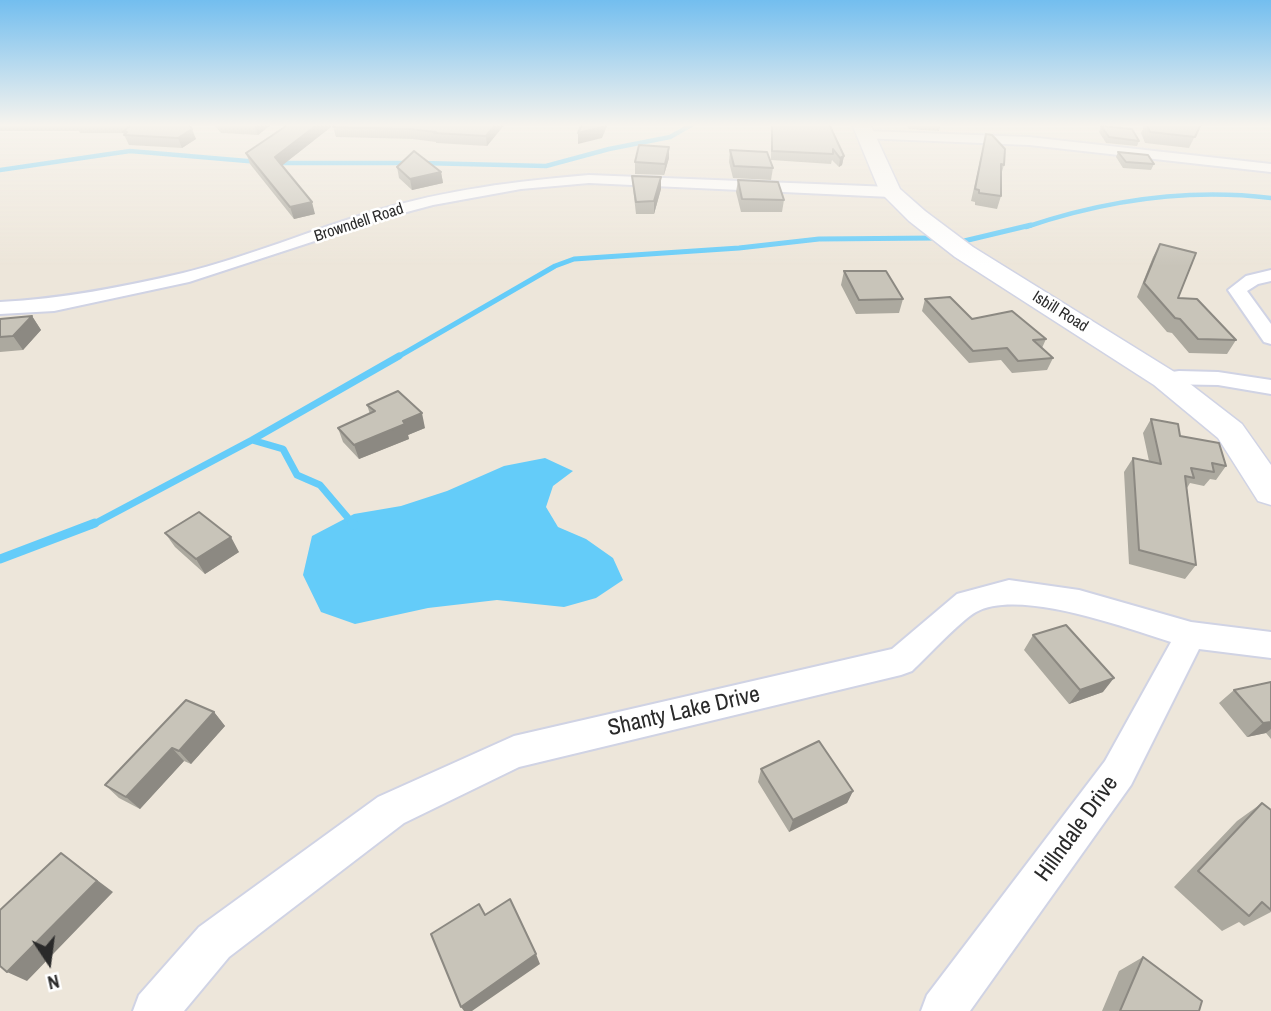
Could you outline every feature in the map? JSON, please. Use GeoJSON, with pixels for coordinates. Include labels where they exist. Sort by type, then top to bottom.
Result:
{"type":"FeatureCollection","features":[{"type":"Feature","properties":{"kind":"street","name":"Isbill Road"},"geometry":{"type":"LineString","coordinates":[[882,171],[891,192],[917,216],[964,251],[1165,379],[1230,431],[1271,492]]}},
{"type":"Feature","properties":{"kind":"street","name":"Browndell Road"},"geometry":{"type":"LineString","coordinates":[[0,308],[54,304],[189,277],[382,214],[521,185],[589,179],[891,192]]}},
{"type":"Feature","properties":{"kind":"street"},"geometry":{"type":"LineString","coordinates":[[1271,275],[1252,280],[1237,290],[1271,338]]}},
{"type":"Feature","properties":{"kind":"street"},"geometry":{"type":"LineString","coordinates":[[1165,379],[1188,376],[1219,377],[1271,387]]}},
{"type":"Feature","properties":{"kind":"street","name":"Shanty Lake Drive"},"geometry":{"type":"LineString","coordinates":[[155,1011],[214,942],[391,810],[514,752],[901,661],[967,602],[1009,592],[1079,602],[1191,635],[1271,645]]}},
{"type":"Feature","properties":{"kind":"street","name":"Hillndale Drive"},"geometry":{"type":"LineString","coordinates":[[943,1011],[1118,773],[1191,635]]}},
{"type":"Feature","properties":{"kind":"water"},"geometry":{"type":"Polygon","coordinates":[[[545,458],[573,471],[553,486],[546,507],[558,527],[586,539],[613,558],[623,580],[596,598],[564,607],[497,600],[428,608],[355,624],[321,612],[303,575],[312,536],[354,514],[401,506],[447,491],[504,466],[545,458]]]}},
{"type":"Feature","properties":{"kind":"building"},"geometry":{"type":"Polygon","coordinates":[[[261,171],[287,171],[312,202],[290,207],[261,171]]]}},
{"type":"Feature","properties":{"kind":"building"},"geometry":{"type":"Polygon","coordinates":[[[402,171],[441,172],[410,179],[402,171]]]}},
{"type":"Feature","properties":{"kind":"building"},"geometry":{"type":"Polygon","coordinates":[[[979,171],[1001,171],[1001,196],[979,193],[979,190],[975,189],[979,171]]]}},
{"type":"Feature","properties":{"kind":"building"},"geometry":{"type":"Polygon","coordinates":[[[632,176],[661,177],[654,201],[636,202],[632,176]]]}},
{"type":"Feature","properties":{"kind":"building"},"geometry":{"type":"Polygon","coordinates":[[[738,180],[778,182],[784,200],[742,199],[738,180]]]}},
{"type":"Feature","properties":{"kind":"building"},"geometry":{"type":"Polygon","coordinates":[[[1160,244],[1196,253],[1178,298],[1197,299],[1236,340],[1198,339],[1144,283],[1160,244]]]}},
{"type":"Feature","properties":{"kind":"building"},"geometry":{"type":"Polygon","coordinates":[[[844,271],[886,271],[903,299],[859,300],[844,271]]]}},
{"type":"Feature","properties":{"kind":"building"},"geometry":{"type":"Polygon","coordinates":[[[950,297],[972,319],[1012,311],[1046,339],[1033,340],[1053,358],[1018,361],[1007,348],[973,351],[925,299],[950,297]]]}},
{"type":"Feature","properties":{"kind":"building"},"geometry":{"type":"Polygon","coordinates":[[[32,316],[13,336],[0,337],[0,319],[32,316]]]}},
{"type":"Feature","properties":{"kind":"building"},"geometry":{"type":"Polygon","coordinates":[[[398,391],[422,413],[403,421],[405,424],[354,445],[338,428],[375,411],[367,405],[398,391]]]}},
{"type":"Feature","properties":{"kind":"building"},"geometry":{"type":"Polygon","coordinates":[[[1151,419],[1178,424],[1180,436],[1219,443],[1226,466],[1212,463],[1214,472],[1191,468],[1194,478],[1185,476],[1196,565],[1139,550],[1133,458],[1161,464],[1151,419]]]}},
{"type":"Feature","properties":{"kind":"building"},"geometry":{"type":"Polygon","coordinates":[[[199,512],[231,537],[196,559],[165,533],[199,512]]]}},
{"type":"Feature","properties":{"kind":"building"},"geometry":{"type":"Polygon","coordinates":[[[1066,625],[1114,678],[1080,690],[1033,635],[1066,625]]]}},
{"type":"Feature","properties":{"kind":"building"},"geometry":{"type":"Polygon","coordinates":[[[1271,682],[1271,722],[1263,723],[1234,690],[1271,682]]]}},
{"type":"Feature","properties":{"kind":"building"},"geometry":{"type":"Polygon","coordinates":[[[186,700],[214,712],[179,751],[172,748],[126,797],[105,785],[186,700]]]}},
{"type":"Feature","properties":{"kind":"building"},"geometry":{"type":"Polygon","coordinates":[[[819,741],[853,791],[793,820],[761,769],[819,741]]]}},
{"type":"Feature","properties":{"kind":"building"},"geometry":{"type":"Polygon","coordinates":[[[1262,803],[1271,810],[1271,910],[1262,902],[1249,916],[1198,871],[1262,803]]]}},
{"type":"Feature","properties":{"kind":"building"},"geometry":{"type":"Polygon","coordinates":[[[61,853],[97,881],[7,972],[0,966],[0,910],[61,853]]]}},
{"type":"Feature","properties":{"kind":"building"},"geometry":{"type":"Polygon","coordinates":[[[510,899],[536,954],[461,1007],[431,934],[479,904],[485,915],[510,899]]]}},
{"type":"Feature","properties":{"kind":"building"},"geometry":{"type":"Polygon","coordinates":[[[1143,957],[1202,1001],[1199,1011],[1120,1011],[1143,957]]]}},
{"type":"Feature","properties":{"kind":"waterway"},"geometry":{"type":"LineString","coordinates":[[1026,227],[1086,210],[1147,199],[1209,195],[1271,198]]}},
{"type":"Feature","properties":{"kind":"waterway"},"geometry":{"type":"LineString","coordinates":[[964,241],[1031,225]]}},
{"type":"Feature","properties":{"kind":"waterway"},"geometry":{"type":"LineString","coordinates":[[396,358],[555,266],[574,259],[739,248],[819,239],[935,238]]}},
{"type":"Feature","properties":{"kind":"waterway"},"geometry":{"type":"LineString","coordinates":[[252,440],[399,356]]}},
{"type":"Feature","properties":{"kind":"waterway"},"geometry":{"type":"LineString","coordinates":[[92,525],[252,440]]}},
{"type":"Feature","properties":{"kind":"waterway"},"geometry":{"type":"LineString","coordinates":[[252,440],[283,449],[297,475],[320,485],[354,525],[352,523]]}},
{"type":"Feature","properties":{"kind":"waterway"},"geometry":{"type":"LineString","coordinates":[[0,559],[95,523]]}}]}
